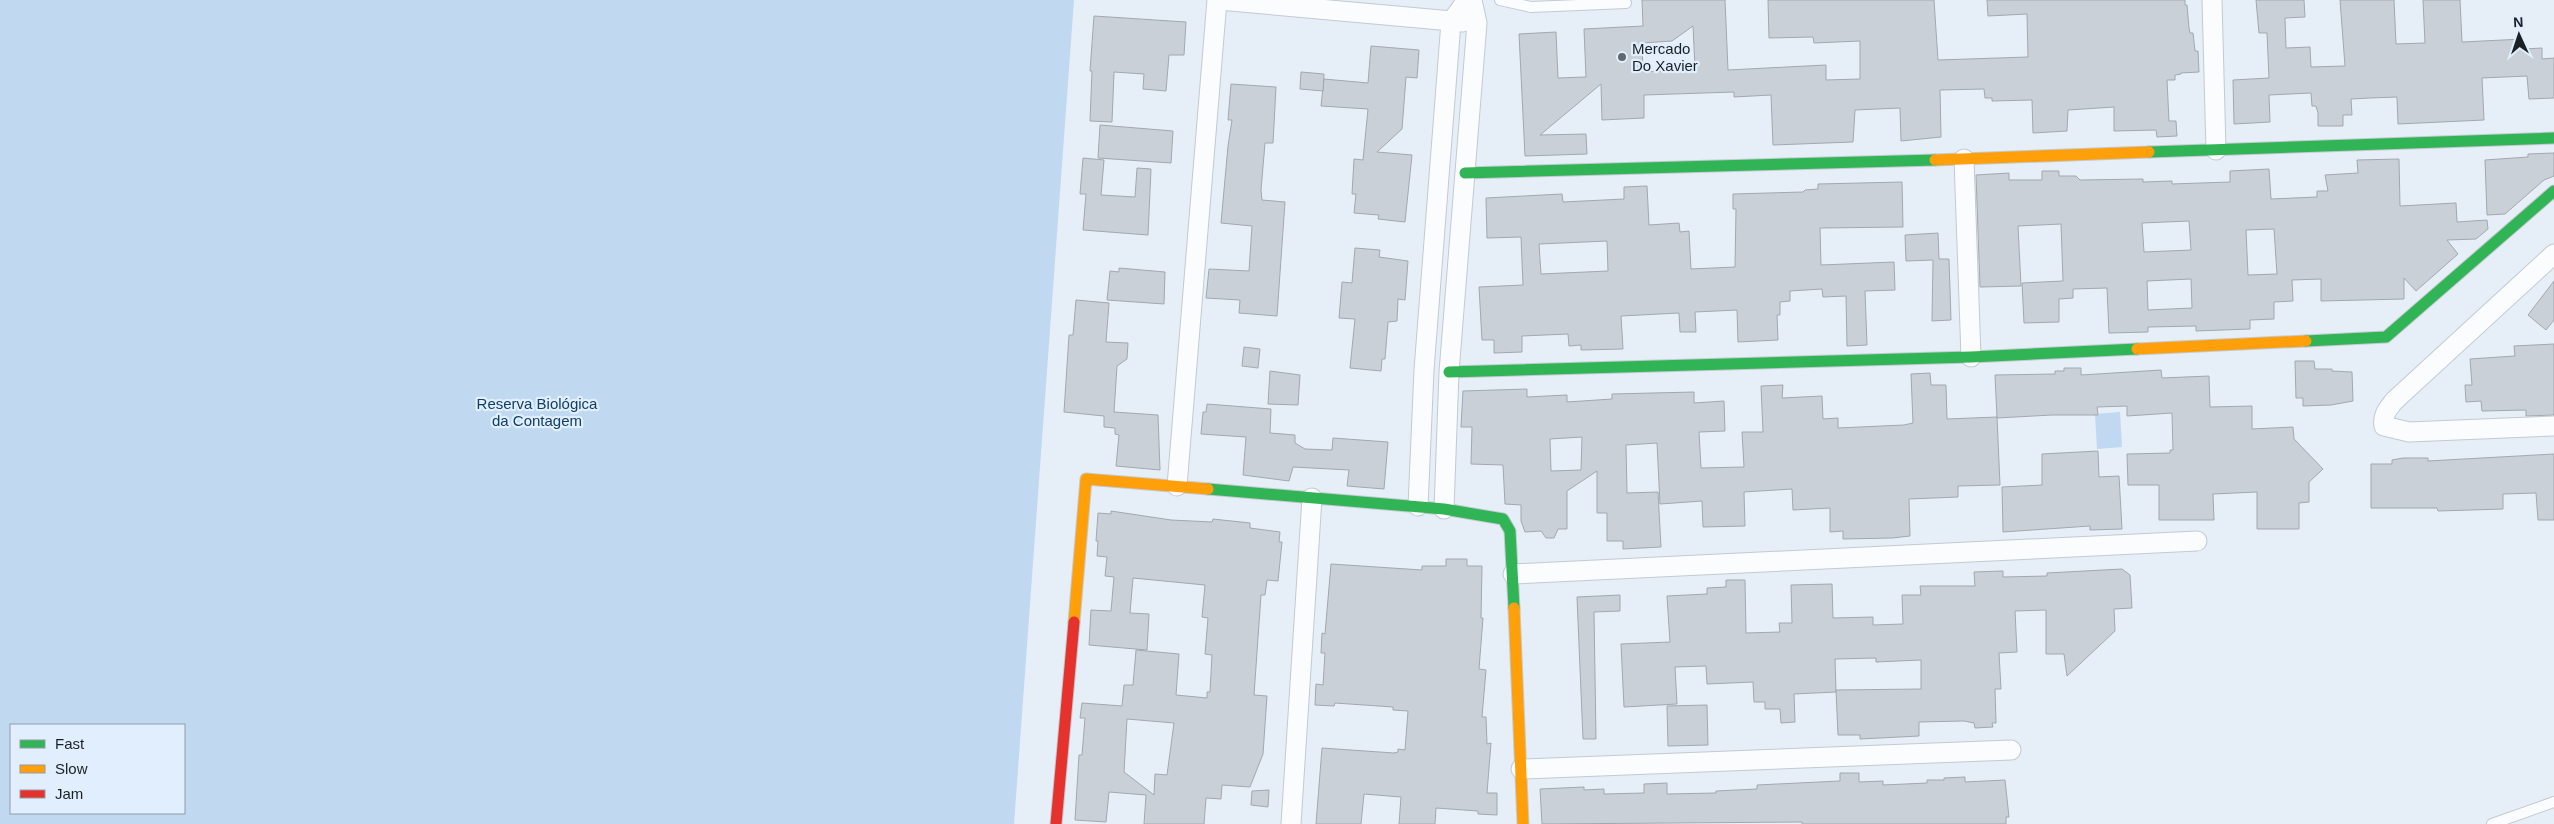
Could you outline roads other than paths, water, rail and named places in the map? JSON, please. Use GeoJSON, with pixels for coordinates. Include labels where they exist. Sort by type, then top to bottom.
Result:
{"type":"FeatureCollection","features":[{"type":"Feature","properties":{"kind":"street"},"geometry":{"type":"LineString","coordinates":[[1177,486],[1218,0],[1477,23]]}},
{"type":"Feature","properties":{"kind":"street"},"geometry":{"type":"LineString","coordinates":[[1418,506],[1430,293],[1452,22],[1467,0]]}},
{"type":"Feature","properties":{"kind":"street"},"geometry":{"type":"LineString","coordinates":[[1444,509],[1449,372],[1477,23],[1472,0]]}},
{"type":"Feature","properties":{"kind":"street"},"geometry":{"type":"LineString","coordinates":[[2212,0],[2216,150]]}},
{"type":"Feature","properties":{"kind":"street"},"geometry":{"type":"LineString","coordinates":[[1465,173],[2554,138]]}},
{"type":"Feature","properties":{"kind":"street"},"geometry":{"type":"LineString","coordinates":[[1964,158],[1971,356]]}},
{"type":"Feature","properties":{"kind":"street"},"geometry":{"type":"LineString","coordinates":[[1449,372],[1971,356],[2386,337],[2554,191]]}},
{"type":"Feature","properties":{"kind":"street"},"geometry":{"type":"LineString","coordinates":[[2554,254],[2394,401],[2383,420],[2384,426],[2409,432],[2554,426]]}},
{"type":"Feature","properties":{"kind":"street"},"geometry":{"type":"LineString","coordinates":[[1430,293],[1456,294]]}},
{"type":"Feature","properties":{"kind":"street"},"geometry":{"type":"LineString","coordinates":[[1056,824],[1086,479],[1418,506],[1502,519],[1510,531],[1513,574],[1523,824]]}},
{"type":"Feature","properties":{"kind":"street"},"geometry":{"type":"LineString","coordinates":[[1291,824],[1312,498]]}},
{"type":"Feature","properties":{"kind":"street"},"geometry":{"type":"LineString","coordinates":[[1513,574],[2197,541]]}},
{"type":"Feature","properties":{"kind":"street"},"geometry":{"type":"LineString","coordinates":[[1521,769],[2011,750]]}},
{"type":"Feature","properties":{"kind":"lane"},"geometry":{"type":"LineString","coordinates":[[1500,0],[1531,7],[1626,3]]}},
{"type":"Feature","properties":{"kind":"lane"},"geometry":{"type":"LineString","coordinates":[[2492,824],[2554,802]]}},
{"type":"Feature","properties":{"kind":"place","name":"Mercado Do Xavier"},"geometry":{"type":"Point","coordinates":[1622,57]}},
{"type":"Feature","properties":{"kind":"park label","name":"Reserva Biológica da Contagem"},"geometry":{"type":"Point","coordinates":[537,412]}}]}
